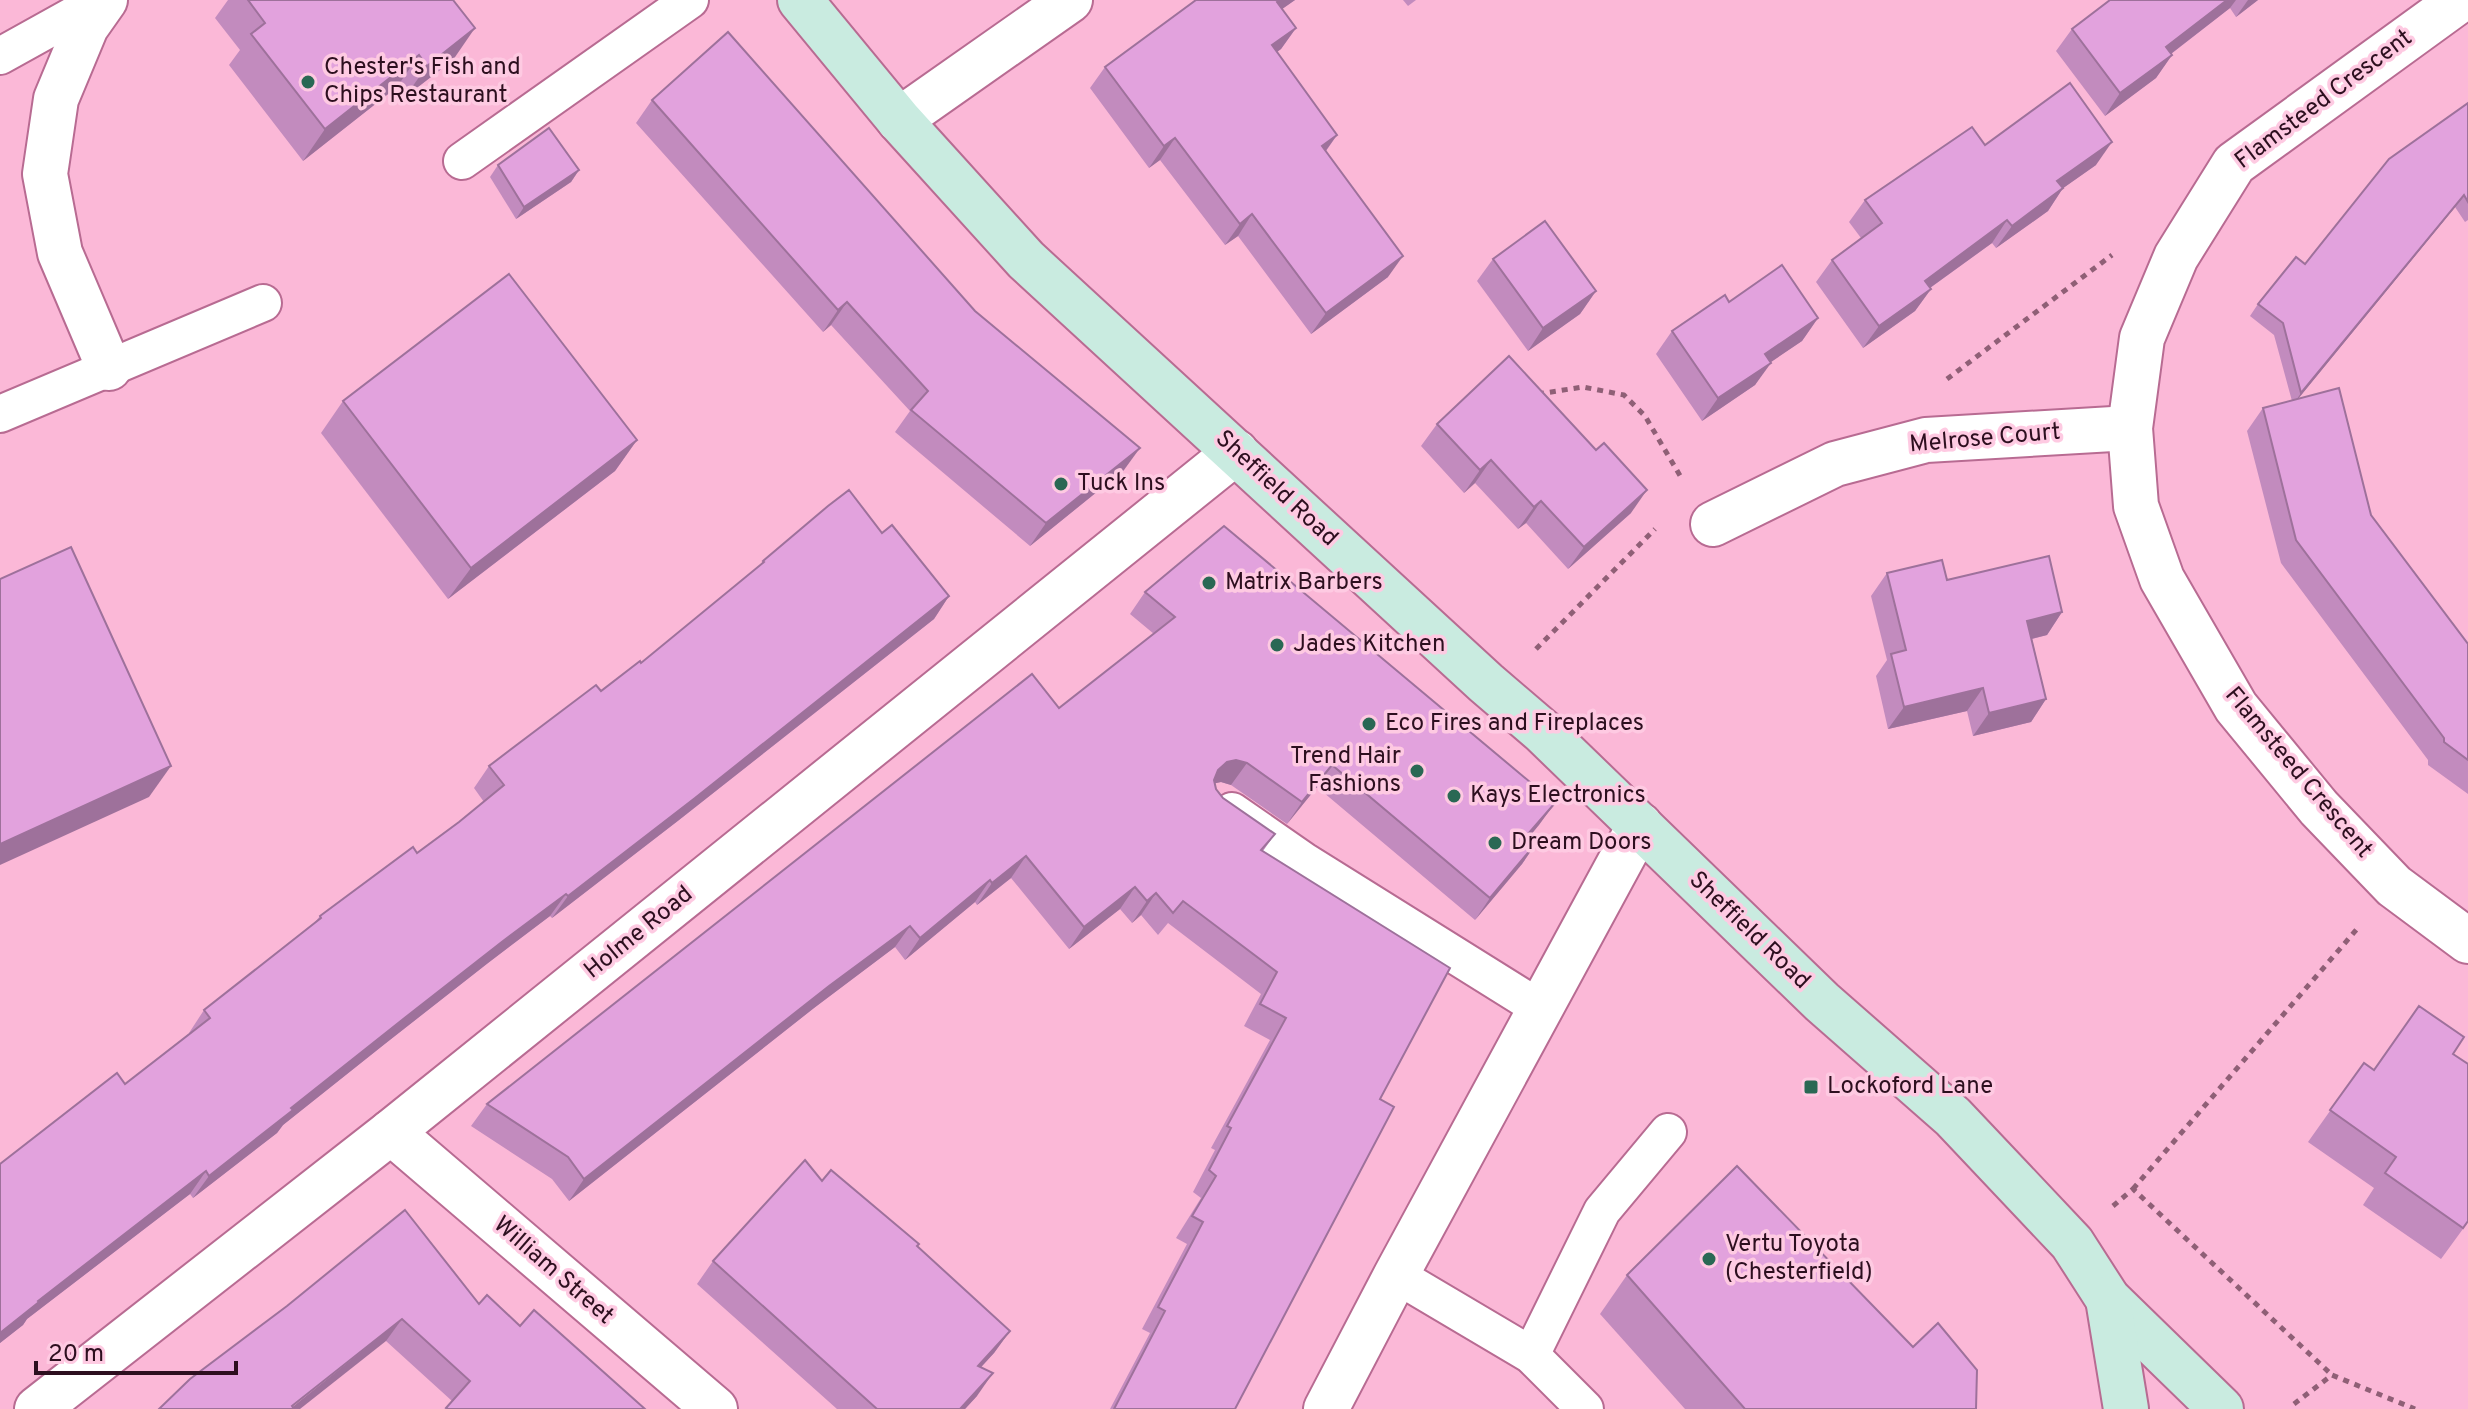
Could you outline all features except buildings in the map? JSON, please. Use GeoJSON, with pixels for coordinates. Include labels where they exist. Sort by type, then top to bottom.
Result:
{"type":"FeatureCollection","features":[{"type":"Feature","properties":{"kind":"main road","name":"Sheffield Road"},"geometry":{"type":"LineString","coordinates":[[800,0],[899,120],[1026,260],[1542,731],[1789,971],[1953,1117],[2072,1243],[2108,1299],[2221,1409]]}},
{"type":"Feature","properties":{"kind":"main road","name":"Sheffield Road"},"geometry":{"type":"LineString","coordinates":[[2108,1299],[2126,1409]]}},
{"type":"Feature","properties":{"kind":"street"},"geometry":{"type":"LineString","coordinates":[[103,0],[86,27],[56,99],[45,174],[60,253],[109,368]]}},
{"type":"Feature","properties":{"kind":"street"},"geometry":{"type":"LineString","coordinates":[[899,120],[1070,0]]}},
{"type":"Feature","properties":{"kind":"street","name":"Flamsteed Crescent"},"geometry":{"type":"LineString","coordinates":[[2460,0],[2234,164],[2176,257],[2142,338],[2130,428],[2136,506],[2162,579],[2236,707],[2319,808],[2394,886],[2468,941]]}},
{"type":"Feature","properties":{"kind":"street","name":"Melrose Court"},"geometry":{"type":"LineString","coordinates":[[1702,509],[1835,464],[1926,440],[2130,428]]}},
{"type":"Feature","properties":{"kind":"street","name":"Holme Road"},"geometry":{"type":"LineString","coordinates":[[37,1409],[391,1132],[1236,452]]}},
{"type":"Feature","properties":{"kind":"street"},"geometry":{"type":"LineString","coordinates":[[1326,1409],[1640,825]]}},
{"type":"Feature","properties":{"kind":"street","name":"William Street"},"geometry":{"type":"LineString","coordinates":[[391,1132],[715,1409]]}},
{"type":"Feature","properties":{"kind":"lane"},"geometry":{"type":"LineString","coordinates":[[0,56],[103,0]]}},
{"type":"Feature","properties":{"kind":"lane"},"geometry":{"type":"LineString","coordinates":[[462,161],[690,0]]}},
{"type":"Feature","properties":{"kind":"lane"},"geometry":{"type":"LineString","coordinates":[[0,414],[263,303]]}},
{"type":"Feature","properties":{"kind":"lane"},"geometry":{"type":"LineString","coordinates":[[1220,803],[1304,861],[1541,1009]]}},
{"type":"Feature","properties":{"kind":"lane"},"geometry":{"type":"LineString","coordinates":[[1531,1355],[1602,1211],[1668,1132]]}},
{"type":"Feature","properties":{"kind":"lane"},"geometry":{"type":"LineString","coordinates":[[1396,1275],[1531,1355],[1585,1409]]}},
{"type":"Feature","properties":{"kind":"path"},"geometry":{"type":"LineString","coordinates":[[1947,379],[2122,248]]}},
{"type":"Feature","properties":{"kind":"path"},"geometry":{"type":"LineString","coordinates":[[1529,395],[1583,387],[1624,395],[1645,416],[1702,509],[1536,649]]}},
{"type":"Feature","properties":{"kind":"path"},"geometry":{"type":"LineString","coordinates":[[2072,1243],[2133,1189],[2394,886]]}},
{"type":"Feature","properties":{"kind":"path"},"geometry":{"type":"LineString","coordinates":[[2133,1189],[2332,1375],[2415,1409]]}},
{"type":"Feature","properties":{"kind":"path"},"geometry":{"type":"LineString","coordinates":[[2294,1404],[2332,1375]]}},
{"type":"Feature","properties":{"kind":"place","name":"Chester's Fish and Chips Restaurant"},"geometry":{"type":"Point","coordinates":[308,82]}},
{"type":"Feature","properties":{"kind":"place","name":"Tuck Ins"},"geometry":{"type":"Point","coordinates":[1061,484]}},
{"type":"Feature","properties":{"kind":"place","name":"Matrix Barbers"},"geometry":{"type":"Point","coordinates":[1209,583]}},
{"type":"Feature","properties":{"kind":"place","name":"Jades Kitchen"},"geometry":{"type":"Point","coordinates":[1277,645]}},
{"type":"Feature","properties":{"kind":"place","name":"Eco Fires and Fireplaces"},"geometry":{"type":"Point","coordinates":[1369,724]}},
{"type":"Feature","properties":{"kind":"place","name":"Trend Hair Fashions"},"geometry":{"type":"Point","coordinates":[1417,771]}},
{"type":"Feature","properties":{"kind":"place","name":"Kays Electronics"},"geometry":{"type":"Point","coordinates":[1454,796]}},
{"type":"Feature","properties":{"kind":"place","name":"Dream Doors"},"geometry":{"type":"Point","coordinates":[1495,843]}},
{"type":"Feature","properties":{"kind":"place","name":"Lockoford Lane"},"geometry":{"type":"Point","coordinates":[1811,1087]}},
{"type":"Feature","properties":{"kind":"place","name":"Vertu Toyota (Chesterfield)"},"geometry":{"type":"Point","coordinates":[1709,1259]}}]}
